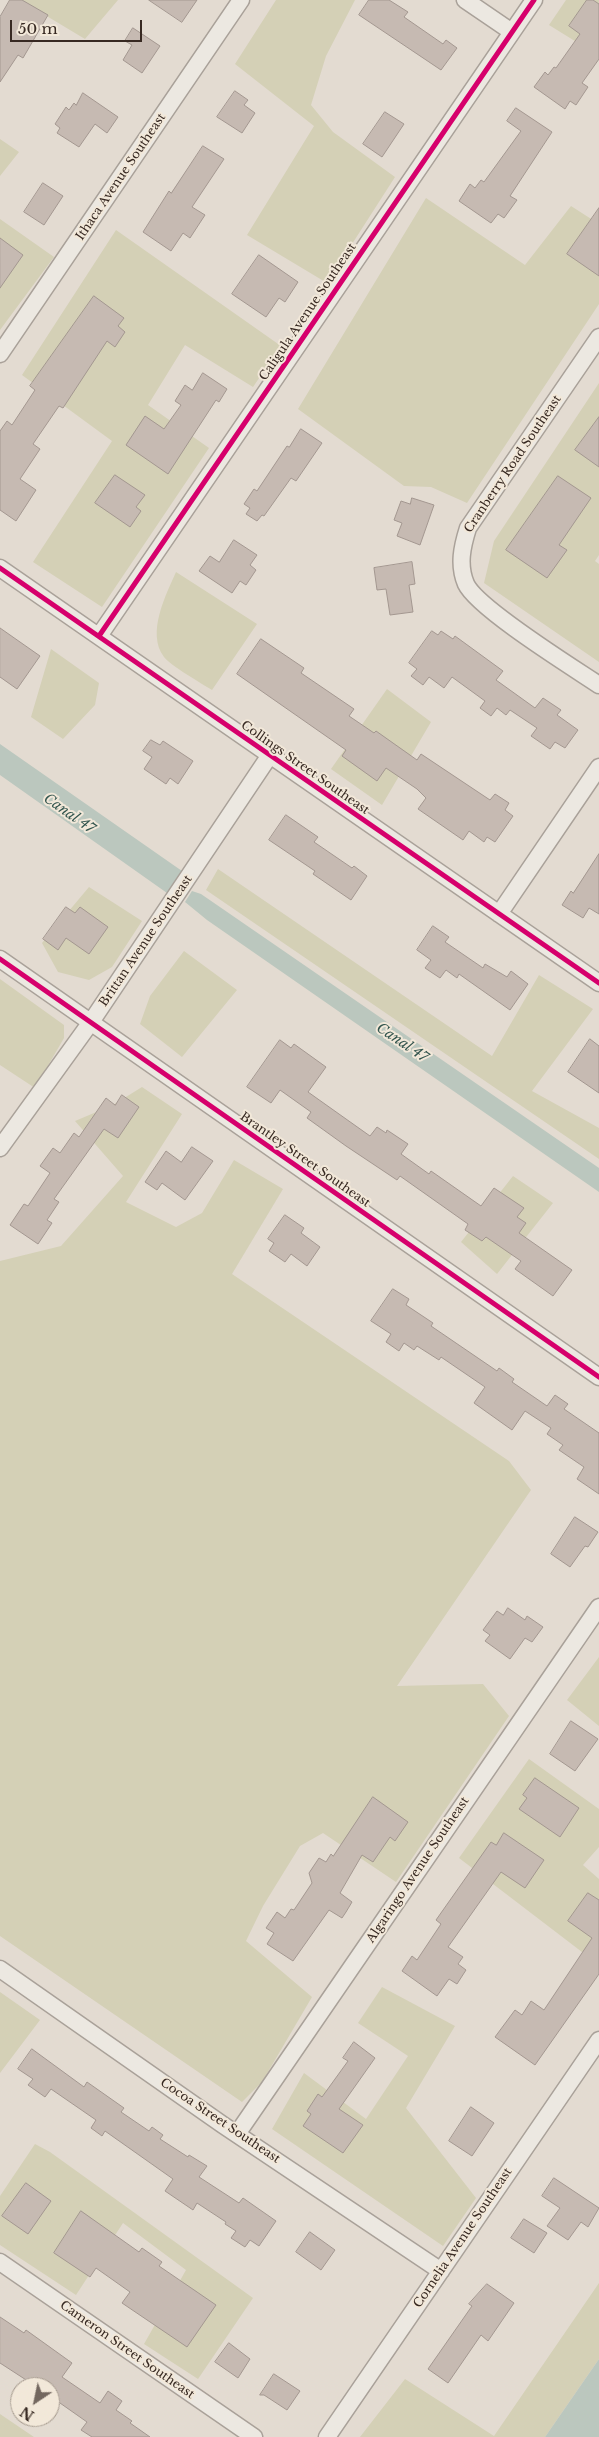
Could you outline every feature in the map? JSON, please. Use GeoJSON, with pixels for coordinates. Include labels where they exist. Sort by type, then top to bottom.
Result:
{"type":"FeatureCollection","features":[{"type":"Feature","properties":{"kind":"street","name":"Ithaca Avenue Southeast"},"geometry":{"type":"LineString","coordinates":[[0,354],[241,0]]}},
{"type":"Feature","properties":{"kind":"street"},"geometry":{"type":"LineString","coordinates":[[465,0],[512,32]]}},
{"type":"Feature","properties":{"kind":"street","name":"Caligula Avenue Southeast"},"geometry":{"type":"LineString","coordinates":[[99,636],[534,0]]}},
{"type":"Feature","properties":{"kind":"street","name":"Cranberry Road Southeast"},"geometry":{"type":"LineString","coordinates":[[599,337],[468,528],[462,546],[461,563],[466,585],[484,606],[599,685]]}},
{"type":"Feature","properties":{"kind":"street","name":"Collings Street Southeast"},"geometry":{"type":"LineString","coordinates":[[0,568],[599,983]]}},
{"type":"Feature","properties":{"kind":"street","name":"Brittan Avenue Southeast"},"geometry":{"type":"LineString","coordinates":[[0,1148],[91,1022],[270,755]]}},
{"type":"Feature","properties":{"kind":"street"},"geometry":{"type":"LineString","coordinates":[[498,914],[599,767]]}},
{"type":"Feature","properties":{"kind":"street","name":"Brantley Street Southeast"},"geometry":{"type":"LineString","coordinates":[[0,959],[599,1377]]}},
{"type":"Feature","properties":{"kind":"street","name":"Algaringo Avenue Southeast"},"geometry":{"type":"LineString","coordinates":[[237,2134],[599,1607]]}},
{"type":"Feature","properties":{"kind":"street","name":"Cocoa Street Southeast"},"geometry":{"type":"LineString","coordinates":[[0,1969],[237,2134],[441,2271]]}},
{"type":"Feature","properties":{"kind":"street","name":"Cornelia Avenue Southeast"},"geometry":{"type":"LineString","coordinates":[[327,2437],[599,2040]]}},
{"type":"Feature","properties":{"kind":"street","name":"Cameron Street Southeast"},"geometry":{"type":"LineString","coordinates":[[0,2262],[254,2437]]}},
{"type":"Feature","properties":{"kind":"shaded area"},"geometry":{"type":"Polygon","coordinates":[[[20,0],[118,0],[85,39],[20,0]]]}},
{"type":"Feature","properties":{"kind":"shaded area"},"geometry":{"type":"Polygon","coordinates":[[[276,0],[355,0],[326,56],[311,105],[333,132],[395,177],[327,283],[247,235],[314,126],[235,64],[276,0]]]}},
{"type":"Feature","properties":{"kind":"shaded area"},"geometry":{"type":"Polygon","coordinates":[[[566,0],[599,0],[599,56],[549,25],[566,0]]]}},
{"type":"Feature","properties":{"kind":"shaded area"},"geometry":{"type":"Polygon","coordinates":[[[0,139],[19,152],[0,176],[0,139]]]}},
{"type":"Feature","properties":{"kind":"shaded area"},"geometry":{"type":"Polygon","coordinates":[[[426,198],[525,265],[571,206],[599,224],[599,304],[467,503],[431,487],[404,486],[298,409],[426,198]]]}},
{"type":"Feature","properties":{"kind":"shaded area"},"geometry":{"type":"Polygon","coordinates":[[[0,219],[54,257],[0,330],[0,219]]]}},
{"type":"Feature","properties":{"kind":"shaded area"},"geometry":{"type":"Polygon","coordinates":[[[116,230],[281,346],[253,387],[185,345],[148,405],[209,448],[102,607],[33,562],[112,441],[22,375],[116,230]]]}},
{"type":"Feature","properties":{"kind":"shaded area"},"geometry":{"type":"Polygon","coordinates":[[[599,383],[599,555],[595,561],[599,564],[599,662],[484,583],[494,541],[599,383]]]}},
{"type":"Feature","properties":{"kind":"shaded area"},"geometry":{"type":"Polygon","coordinates":[[[176,572],[257,624],[212,690],[173,665],[164,657],[159,647],[157,626],[163,603],[176,572]]]}},
{"type":"Feature","properties":{"kind":"shaded area"},"geometry":{"type":"Polygon","coordinates":[[[51,649],[99,683],[95,705],[63,739],[31,717],[51,649]]]}},
{"type":"Feature","properties":{"kind":"shaded area"},"geometry":{"type":"Polygon","coordinates":[[[387,689],[431,722],[382,805],[331,769],[387,689]]]}},
{"type":"Feature","properties":{"kind":"shaded area"},"geometry":{"type":"Polygon","coordinates":[[[218,869],[492,1056],[539,975],[593,1009],[532,1091],[599,1128],[599,1159],[206,890],[218,869]]]}},
{"type":"Feature","properties":{"kind":"shaded area"},"geometry":{"type":"Polygon","coordinates":[[[89,887],[142,921],[112,967],[89,980],[58,972],[42,943],[89,887]]]}},
{"type":"Feature","properties":{"kind":"shaded area"},"geometry":{"type":"Polygon","coordinates":[[[184,951],[237,990],[182,1057],[140,1024],[150,996],[184,951]]]}},
{"type":"Feature","properties":{"kind":"shaded area"},"geometry":{"type":"Polygon","coordinates":[[[0,979],[64,1025],[64,1038],[35,1088],[0,1065],[0,979]]]}},
{"type":"Feature","properties":{"kind":"shaded area"},"geometry":{"type":"Polygon","coordinates":[[[142,1087],[182,1114],[126,1202],[176,1227],[202,1213],[234,1160],[283,1189],[232,1274],[509,1461],[531,1490],[397,1686],[483,1684],[509,1716],[396,1882],[323,1833],[300,1846],[263,1906],[246,1941],[312,1997],[262,2082],[242,2102],[0,1936],[0,1261],[61,1246],[123,1176],[75,1121],[113,1105],[142,1087]]]}},
{"type":"Feature","properties":{"kind":"shaded area"},"geometry":{"type":"Polygon","coordinates":[[[513,1176],[553,1203],[497,1274],[461,1242],[513,1176]]]}},
{"type":"Feature","properties":{"kind":"shaded area"},"geometry":{"type":"Polygon","coordinates":[[[599,1657],[599,1726],[567,1700],[599,1657]]]}},
{"type":"Feature","properties":{"kind":"shaded area"},"geometry":{"type":"Polygon","coordinates":[[[529,1759],[599,1809],[599,1847],[583,1865],[599,1879],[599,1965],[459,1858],[529,1759]]]}},
{"type":"Feature","properties":{"kind":"shaded area"},"geometry":{"type":"Polygon","coordinates":[[[382,1987],[455,2026],[406,2108],[476,2198],[443,2246],[272,2129],[304,2073],[366,2119],[408,2056],[358,2023],[382,1987]]]}},
{"type":"Feature","properties":{"kind":"shaded area"},"geometry":{"type":"Polygon","coordinates":[[[0,1992],[40,2020],[0,2073],[0,1992]]]}},
{"type":"Feature","properties":{"kind":"shaded area"},"geometry":{"type":"Polygon","coordinates":[[[35,2144],[50,2152],[253,2298],[198,2379],[144,2344],[186,2270],[123,2223],[76,2295],[0,2245],[0,2196],[35,2144]]]}},
{"type":"Feature","properties":{"kind":"shaded area"},"geometry":{"type":"Polygon","coordinates":[[[599,2283],[599,2359],[545,2437],[360,2437],[405,2379],[494,2436],[599,2283]]]}},
{"type":"Feature","properties":{"kind":"shaded area"},"geometry":{"type":"Polygon","coordinates":[[[0,2414],[10,2421],[10,2427],[19,2427],[34,2437],[0,2437],[0,2414]]]}},
{"type":"Feature","properties":{"kind":"water","name":"Canal 47"},"geometry":{"type":"Polygon","coordinates":[[[0,744],[182,871],[167,893],[0,775],[0,744]]]}},
{"type":"Feature","properties":{"kind":"water","name":"Canal 47"},"geometry":{"type":"Polygon","coordinates":[[[192,891],[201,894],[599,1168],[599,1192],[207,920],[185,902],[192,891]]]}},
{"type":"Feature","properties":{"kind":"water"},"geometry":{"type":"Polygon","coordinates":[[[599,2359],[599,2437],[545,2437],[599,2359]]]}},
{"type":"Feature","properties":{"kind":"building"},"geometry":{"type":"Polygon","coordinates":[[[10,0],[22,0],[48,15],[23,58],[18,55],[0,82],[0,17],[10,0]]]}},
{"type":"Feature","properties":{"kind":"building"},"geometry":{"type":"Polygon","coordinates":[[[149,0],[197,0],[182,22],[149,0]]]}},
{"type":"Feature","properties":{"kind":"building"},"geometry":{"type":"Polygon","coordinates":[[[369,0],[389,0],[408,12],[404,17],[443,44],[446,40],[457,48],[441,70],[359,15],[369,0]]]}},
{"type":"Feature","properties":{"kind":"building"},"geometry":{"type":"Polygon","coordinates":[[[587,0],[593,0],[599,4],[599,59],[582,83],[588,87],[576,105],[570,101],[565,109],[534,87],[545,72],[548,75],[554,67],[556,68],[580,34],[569,26],[587,0]]]}},
{"type":"Feature","properties":{"kind":"building"},"geometry":{"type":"Polygon","coordinates":[[[133,28],[160,46],[142,73],[123,60],[132,45],[125,41],[133,28]]]}},
{"type":"Feature","properties":{"kind":"building"},"geometry":{"type":"Polygon","coordinates":[[[235,91],[248,100],[244,105],[255,113],[242,133],[217,117],[235,91]]]}},
{"type":"Feature","properties":{"kind":"building"},"geometry":{"type":"Polygon","coordinates":[[[83,93],[118,117],[107,133],[95,124],[79,147],[57,133],[60,128],[55,124],[66,107],[69,110],[74,103],[76,105],[83,93]]]}},
{"type":"Feature","properties":{"kind":"building"},"geometry":{"type":"Polygon","coordinates":[[[516,108],[552,132],[510,196],[517,200],[504,218],[498,214],[491,223],[459,201],[470,184],[475,188],[481,180],[484,182],[521,131],[507,121],[516,108]]]}},
{"type":"Feature","properties":{"kind":"building"},"geometry":{"type":"Polygon","coordinates":[[[385,112],[404,124],[382,157],[363,144],[385,112]]]}},
{"type":"Feature","properties":{"kind":"building"},"geometry":{"type":"Polygon","coordinates":[[[203,146],[224,159],[192,207],[205,215],[190,238],[183,233],[171,251],[143,232],[169,191],[171,193],[203,146]]]}},
{"type":"Feature","properties":{"kind":"building"},"geometry":{"type":"Polygon","coordinates":[[[43,183],[63,196],[44,225],[24,212],[43,183]]]}},
{"type":"Feature","properties":{"kind":"building"},"geometry":{"type":"Polygon","coordinates":[[[599,208],[599,276],[567,254],[599,208]]]}},
{"type":"Feature","properties":{"kind":"building"},"geometry":{"type":"Polygon","coordinates":[[[0,238],[23,255],[0,288],[0,238]]]}},
{"type":"Feature","properties":{"kind":"building"},"geometry":{"type":"Polygon","coordinates":[[[259,255],[298,282],[285,302],[279,298],[266,317],[232,294],[259,255]]]}},
{"type":"Feature","properties":{"kind":"building"},"geometry":{"type":"Polygon","coordinates":[[[94,296],[124,318],[118,326],[125,332],[115,347],[107,341],[63,408],[59,406],[33,444],[40,449],[20,479],[36,490],[16,521],[0,510],[0,431],[7,421],[12,425],[35,390],[30,386],[94,296]]]}},
{"type":"Feature","properties":{"kind":"building"},"geometry":{"type":"Polygon","coordinates":[[[203,373],[227,389],[219,402],[216,400],[168,474],[126,445],[145,416],[164,429],[181,405],[175,401],[185,385],[192,390],[203,373]]]}},
{"type":"Feature","properties":{"kind":"building"},"geometry":{"type":"Polygon","coordinates":[[[599,417],[599,467],[575,450],[599,417]]]}},
{"type":"Feature","properties":{"kind":"building"},"geometry":{"type":"Polygon","coordinates":[[[301,429],[322,443],[296,481],[291,478],[264,516],[262,515],[257,521],[246,514],[250,508],[244,504],[254,489],[257,491],[287,446],[289,447],[301,429]]]}},
{"type":"Feature","properties":{"kind":"building"},"geometry":{"type":"Polygon","coordinates":[[[115,475],[145,495],[136,507],[141,511],[130,527],[95,503],[115,475]]]}},
{"type":"Feature","properties":{"kind":"building"},"geometry":{"type":"Polygon","coordinates":[[[558,476],[591,498],[559,545],[567,550],[547,578],[506,550],[558,476]]]}},
{"type":"Feature","properties":{"kind":"building"},"geometry":{"type":"Polygon","coordinates":[[[412,498],[434,505],[420,545],[397,536],[402,523],[394,520],[401,501],[410,504],[412,498]]]}},
{"type":"Feature","properties":{"kind":"building"},"geometry":{"type":"Polygon","coordinates":[[[234,540],[257,555],[250,565],[256,570],[246,585],[240,581],[232,593],[199,571],[210,556],[219,562],[234,540]]]}},
{"type":"Feature","properties":{"kind":"building"},"geometry":{"type":"Polygon","coordinates":[[[412,562],[415,584],[409,585],[413,612],[390,615],[386,589],[377,590],[374,568],[412,562]]]}},
{"type":"Feature","properties":{"kind":"building"},"geometry":{"type":"Polygon","coordinates":[[[0,628],[40,656],[17,689],[0,677],[0,628]]]}},
{"type":"Feature","properties":{"kind":"building"},"geometry":{"type":"Polygon","coordinates":[[[432,631],[438,635],[441,631],[453,639],[455,636],[503,671],[496,680],[535,708],[543,698],[561,710],[557,715],[578,730],[565,748],[555,742],[550,749],[531,736],[537,728],[510,710],[506,715],[497,708],[491,716],[480,708],[485,701],[452,677],[444,688],[429,677],[423,685],[411,676],[417,669],[409,663],[432,631]]]}},
{"type":"Feature","properties":{"kind":"building"},"geometry":{"type":"Polygon","coordinates":[[[261,639],[304,668],[301,673],[354,709],[349,716],[374,733],[376,731],[417,760],[421,754],[490,800],[495,794],[509,803],[505,810],[513,816],[495,842],[487,837],[484,842],[469,831],[463,840],[418,809],[426,798],[417,789],[386,768],[377,781],[342,756],[346,750],[237,674],[261,639]]]}},
{"type":"Feature","properties":{"kind":"building"},"geometry":{"type":"Polygon","coordinates":[[[151,740],[160,745],[163,741],[193,761],[178,784],[170,778],[166,784],[144,769],[152,757],[143,751],[151,740]]]}},
{"type":"Feature","properties":{"kind":"building"},"geometry":{"type":"Polygon","coordinates":[[[286,815],[318,837],[314,842],[367,876],[351,900],[313,874],[315,871],[269,840],[286,815]]]}},
{"type":"Feature","properties":{"kind":"building"},"geometry":{"type":"Polygon","coordinates":[[[599,854],[599,914],[589,908],[583,918],[562,905],[571,891],[573,893],[599,854]]]}},
{"type":"Feature","properties":{"kind":"building"},"geometry":{"type":"Polygon","coordinates":[[[66,907],[75,913],[80,907],[108,927],[89,954],[66,938],[58,950],[43,939],[66,907]]]}},
{"type":"Feature","properties":{"kind":"building"},"geometry":{"type":"Polygon","coordinates":[[[433,926],[449,937],[445,942],[483,968],[485,964],[507,977],[511,971],[528,984],[510,1010],[459,974],[457,978],[446,970],[440,978],[425,968],[431,960],[417,950],[433,926]]]}},
{"type":"Feature","properties":{"kind":"building"},"geometry":{"type":"Polygon","coordinates":[[[590,1039],[599,1046],[599,1093],[568,1072],[590,1039]]]}},
{"type":"Feature","properties":{"kind":"building"},"geometry":{"type":"Polygon","coordinates":[[[280,1040],[291,1048],[294,1044],[326,1067],[308,1092],[370,1136],[377,1127],[386,1133],[387,1130],[408,1144],[401,1154],[429,1174],[431,1171],[481,1206],[494,1188],[524,1208],[517,1217],[526,1223],[519,1233],[572,1270],[553,1296],[515,1269],[521,1261],[486,1237],[482,1241],[465,1230],[468,1224],[400,1176],[397,1180],[346,1146],[307,1118],[311,1112],[280,1090],[271,1103],[247,1087],[280,1040]]]}},
{"type":"Feature","properties":{"kind":"building"},"geometry":{"type":"Polygon","coordinates":[[[122,1095],[139,1107],[118,1138],[104,1129],[54,1199],[59,1202],[47,1220],[52,1223],[38,1244],[10,1225],[24,1204],[28,1206],[50,1173],[40,1166],[53,1148],[60,1153],[74,1133],[79,1137],[106,1098],[115,1105],[122,1095]]]}},
{"type":"Feature","properties":{"kind":"building"},"geometry":{"type":"Polygon","coordinates":[[[192,1147],[213,1161],[185,1200],[162,1183],[157,1190],[145,1182],[166,1151],[181,1162],[192,1147]]]}},
{"type":"Feature","properties":{"kind":"building"},"geometry":{"type":"Polygon","coordinates":[[[285,1215],[304,1228],[301,1233],[320,1247],[307,1266],[291,1254],[285,1262],[269,1251],[274,1243],[268,1239],[285,1215]]]}},
{"type":"Feature","properties":{"kind":"building"},"geometry":{"type":"Polygon","coordinates":[[[393,1289],[409,1299],[406,1305],[433,1323],[431,1326],[497,1371],[499,1368],[514,1379],[512,1382],[547,1406],[555,1395],[568,1404],[564,1409],[599,1433],[599,1494],[577,1479],[584,1467],[559,1450],[563,1445],[547,1434],[551,1428],[525,1411],[512,1430],[474,1403],[485,1387],[441,1357],[439,1360],[417,1346],[414,1350],[404,1343],[399,1351],[386,1342],[391,1334],[371,1321],[393,1289]]]}},
{"type":"Feature","properties":{"kind":"building"},"geometry":{"type":"Polygon","coordinates":[[[575,1517],[598,1532],[588,1547],[585,1546],[570,1567],[551,1554],[575,1517]]]}},
{"type":"Feature","properties":{"kind":"building"},"geometry":{"type":"Polygon","coordinates":[[[508,1608],[525,1620],[527,1616],[543,1627],[532,1642],[525,1638],[510,1659],[485,1641],[490,1635],[483,1630],[497,1611],[503,1615],[508,1608]]]}},
{"type":"Feature","properties":{"kind":"building"},"geometry":{"type":"Polygon","coordinates":[[[571,1721],[598,1739],[575,1771],[550,1754],[571,1721]]]}},
{"type":"Feature","properties":{"kind":"building"},"geometry":{"type":"Polygon","coordinates":[[[535,1778],[579,1808],[560,1837],[519,1809],[527,1798],[523,1795],[535,1778]]]}},
{"type":"Feature","properties":{"kind":"building"},"geometry":{"type":"Polygon","coordinates":[[[373,1797],[408,1822],[395,1841],[390,1837],[373,1862],[362,1855],[340,1893],[352,1902],[346,1912],[342,1918],[329,1910],[293,1961],[267,1944],[274,1933],[266,1928],[277,1912],[285,1918],[291,1909],[294,1910],[312,1883],[309,1873],[319,1858],[326,1862],[331,1854],[333,1856],[373,1797]]]}},
{"type":"Feature","properties":{"kind":"building"},"geometry":{"type":"Polygon","coordinates":[[[504,1833],[544,1860],[525,1888],[501,1872],[448,1947],[463,1957],[458,1964],[466,1970],[457,1984],[449,1979],[437,1996],[402,1971],[412,1956],[417,1960],[441,1924],[436,1920],[491,1842],[496,1845],[504,1833]]]}},
{"type":"Feature","properties":{"kind":"building"},"geometry":{"type":"Polygon","coordinates":[[[588,1893],[599,1900],[599,1974],[535,2065],[495,2037],[515,2010],[522,2015],[531,2001],[544,2010],[592,1938],[568,1921],[588,1893]]]}},
{"type":"Feature","properties":{"kind":"building"},"geometry":{"type":"Polygon","coordinates":[[[354,2042],[375,2058],[339,2109],[363,2125],[343,2153],[303,2126],[311,2114],[307,2111],[318,2094],[322,2097],[348,2061],[343,2058],[354,2042]]]}},
{"type":"Feature","properties":{"kind":"building"},"geometry":{"type":"Polygon","coordinates":[[[32,2049],[84,2087],[87,2082],[124,2108],[121,2112],[149,2131],[152,2127],[163,2135],[160,2139],[188,2157],[189,2155],[207,2166],[199,2177],[239,2203],[243,2198],[276,2221],[259,2246],[250,2240],[245,2247],[231,2238],[236,2231],[225,2224],[226,2222],[197,2203],[193,2210],[165,2191],[173,2179],[105,2131],[102,2136],[91,2128],[96,2120],[51,2089],[45,2097],[28,2085],[33,2079],[18,2069],[32,2049]]]}},
{"type":"Feature","properties":{"kind":"building"},"geometry":{"type":"Polygon","coordinates":[[[471,2107],[494,2123],[472,2156],[449,2141],[471,2107]]]}},
{"type":"Feature","properties":{"kind":"building"},"geometry":{"type":"Polygon","coordinates":[[[554,2178],[599,2208],[588,2227],[581,2222],[568,2240],[547,2226],[560,2208],[542,2196],[554,2178]]]}},
{"type":"Feature","properties":{"kind":"building"},"geometry":{"type":"Polygon","coordinates":[[[26,2183],[51,2201],[28,2234],[2,2216],[26,2183]]]}},
{"type":"Feature","properties":{"kind":"building"},"geometry":{"type":"Polygon","coordinates":[[[81,2211],[139,2252],[142,2248],[162,2262],[159,2266],[216,2305],[187,2347],[122,2303],[130,2292],[96,2268],[90,2277],[54,2253],[81,2211]]]}},
{"type":"Feature","properties":{"kind":"building"},"geometry":{"type":"Polygon","coordinates":[[[524,2219],[547,2233],[534,2253],[511,2238],[524,2219]]]}},
{"type":"Feature","properties":{"kind":"building"},"geometry":{"type":"Polygon","coordinates":[[[310,2232],[335,2250],[321,2270],[296,2252],[310,2232]]]}},
{"type":"Feature","properties":{"kind":"building"},"geometry":{"type":"Polygon","coordinates":[[[487,2284],[514,2303],[488,2341],[481,2335],[448,2383],[428,2369],[472,2306],[469,2304],[487,2284]]]}},
{"type":"Feature","properties":{"kind":"building"},"geometry":{"type":"Polygon","coordinates":[[[0,2317],[24,2333],[26,2330],[72,2363],[62,2377],[100,2403],[108,2391],[122,2401],[116,2410],[150,2437],[92,2437],[81,2430],[87,2422],[60,2403],[60,2377],[22,2377],[0,2363],[0,2317]]]}},
{"type":"Feature","properties":{"kind":"building"},"geometry":{"type":"Polygon","coordinates":[[[229,2343],[250,2359],[238,2378],[215,2362],[229,2343]]]}},
{"type":"Feature","properties":{"kind":"building"},"geometry":{"type":"Polygon","coordinates":[[[274,2374],[300,2391],[287,2410],[264,2395],[260,2395],[274,2374]]]}},
{"type":"Feature","properties":{"kind":"cycle path"},"geometry":{"type":"LineString","coordinates":[[99,636],[534,0]]}},
{"type":"Feature","properties":{"kind":"cycle path"},"geometry":{"type":"LineString","coordinates":[[0,568],[599,983]]}},
{"type":"Feature","properties":{"kind":"cycle path"},"geometry":{"type":"LineString","coordinates":[[0,959],[599,1377]]}}]}
